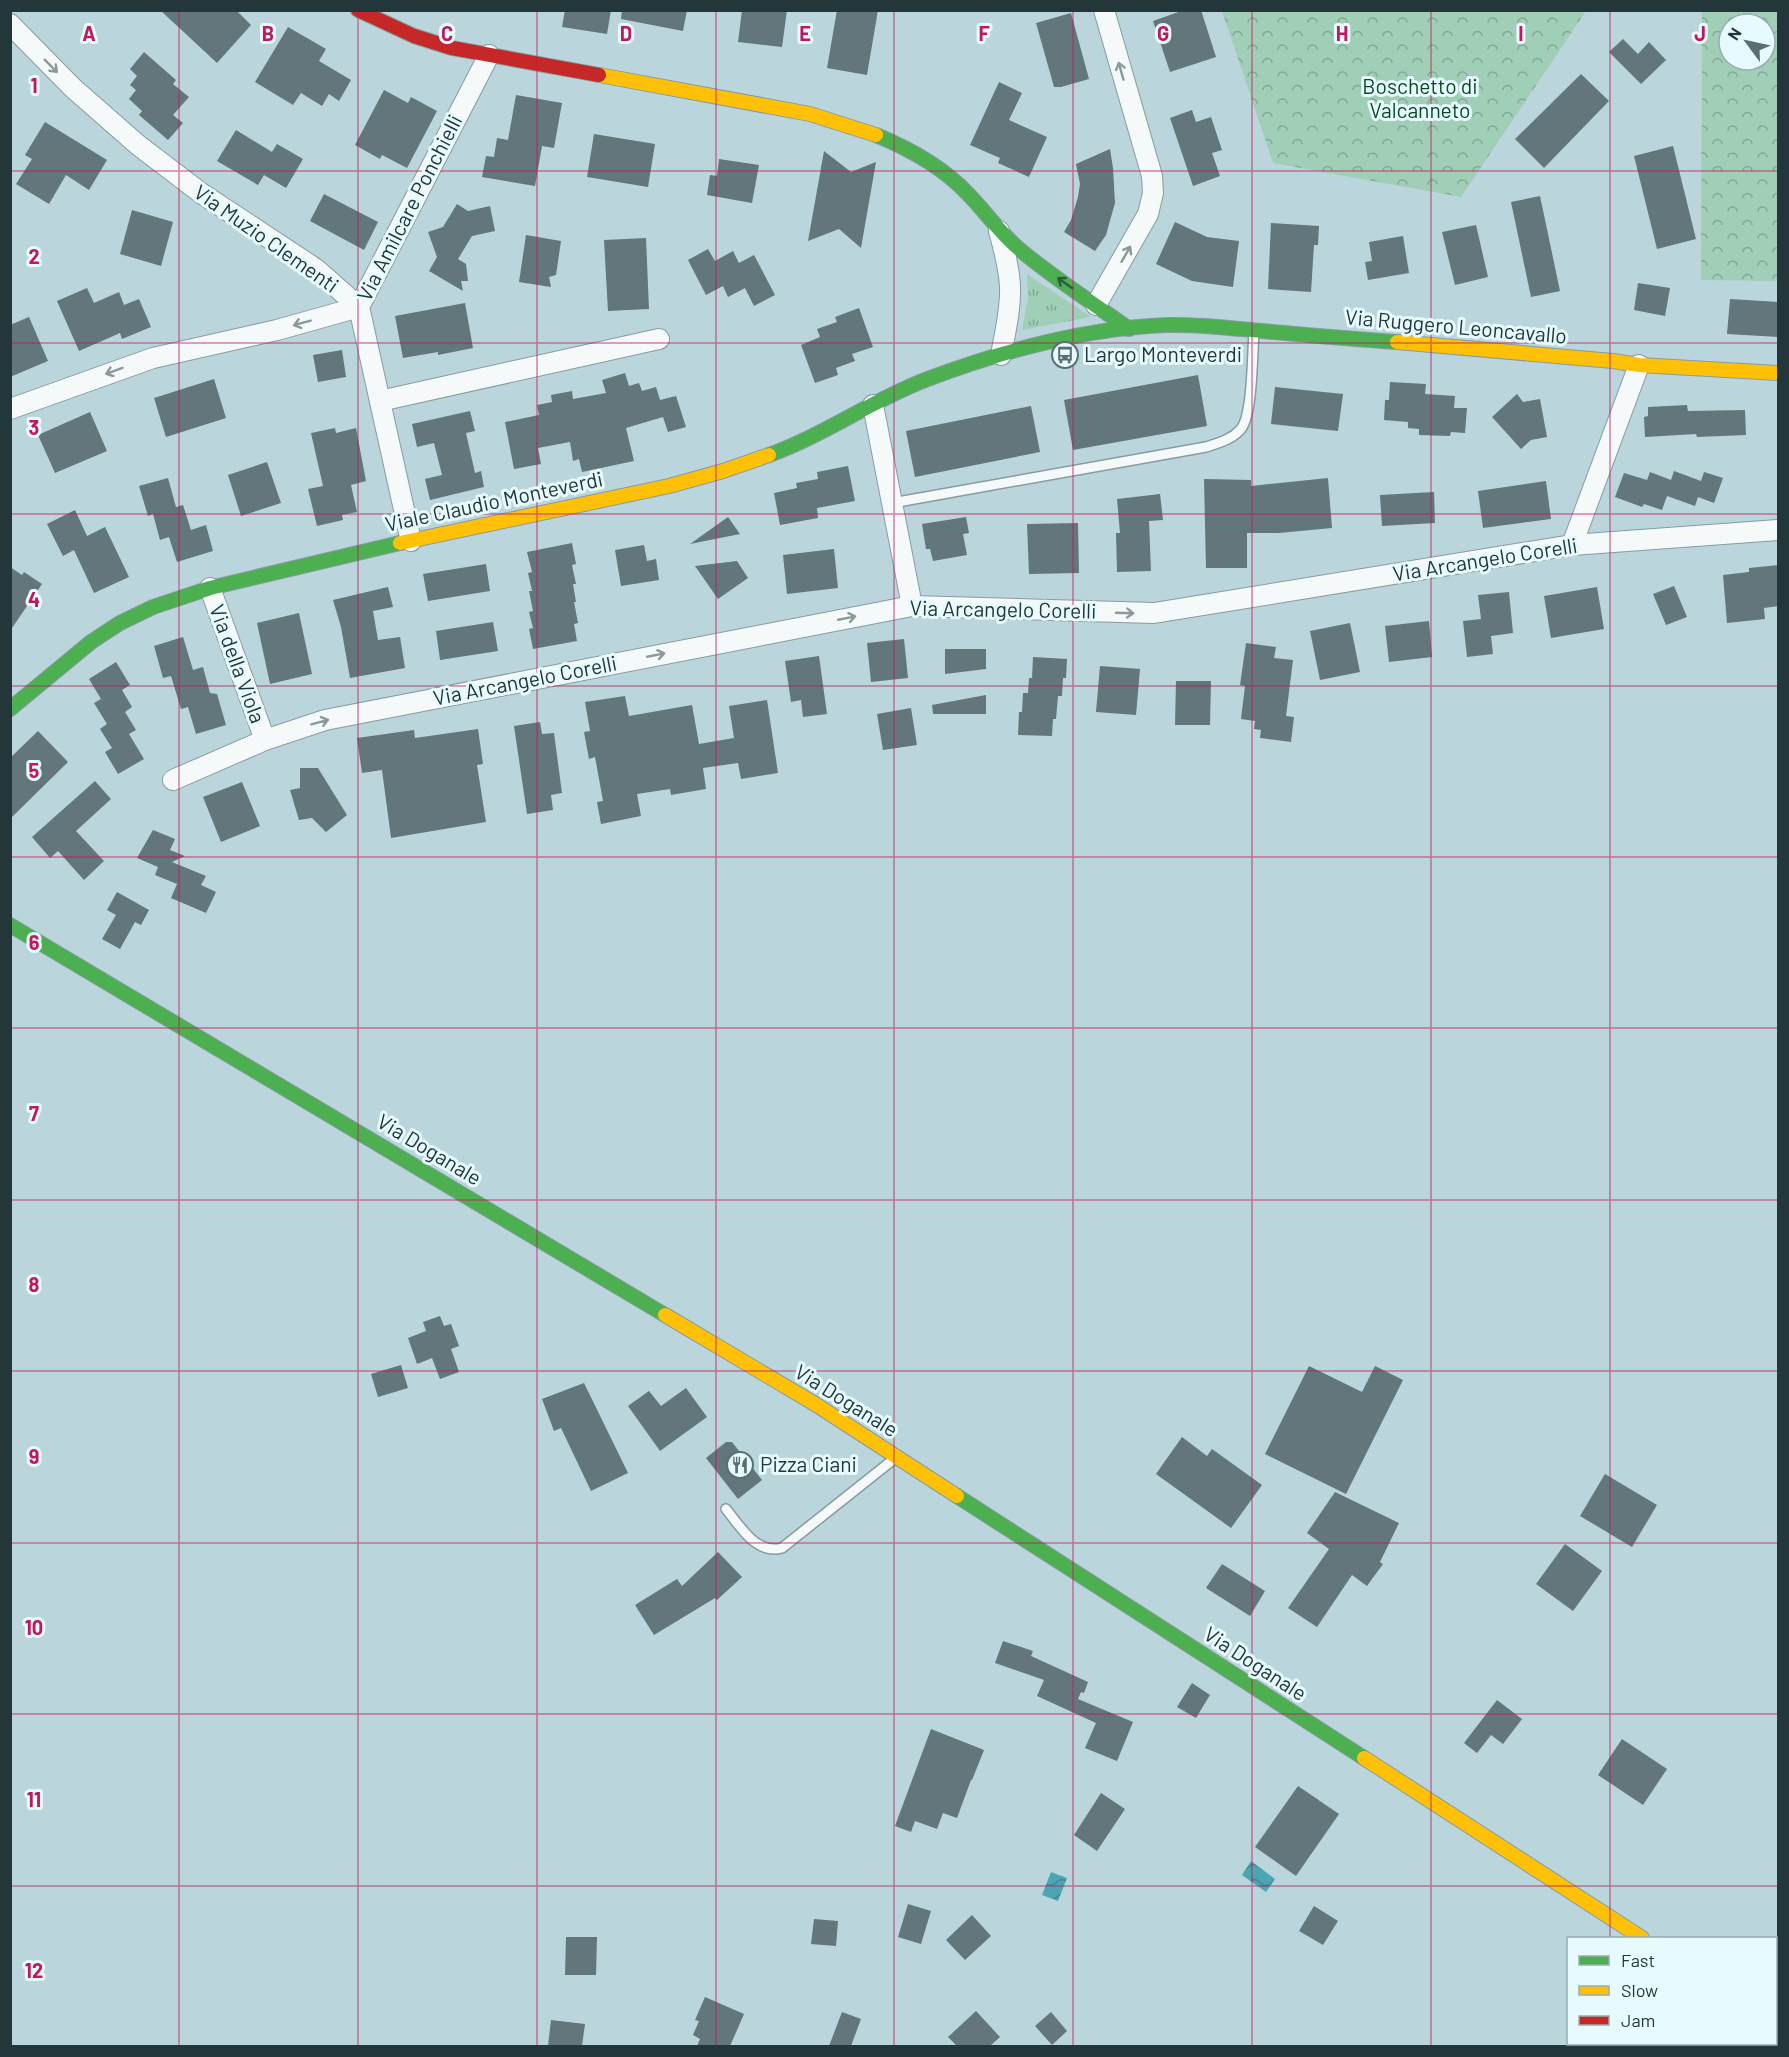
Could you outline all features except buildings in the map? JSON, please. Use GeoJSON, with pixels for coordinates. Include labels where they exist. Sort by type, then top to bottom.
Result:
{"type":"FeatureCollection","features":[{"type":"Feature","properties":{"kind":"street"},"geometry":{"type":"LineString","coordinates":[[358,10],[423,39],[452,48],[798,112],[845,124],[904,148],[938,168],[970,196],[999,231],[1031,258],[1130,329]]}},
{"type":"Feature","properties":{"kind":"street"},"geometry":{"type":"LineString","coordinates":[[1096,305],[1145,220],[1152,205],[1154,188],[1104,10]]}},
{"type":"Feature","properties":{"kind":"street","name":"Via Muzio Clementi"},"geometry":{"type":"LineString","coordinates":[[14,35],[138,145],[201,193],[316,269],[359,307]]}},
{"type":"Feature","properties":{"kind":"street","name":"Via Amilcare Ponchielli"},"geometry":{"type":"LineString","coordinates":[[411,541],[359,307],[489,55]]}},
{"type":"Feature","properties":{"kind":"street"},"geometry":{"type":"LineString","coordinates":[[999,231],[1008,264],[1010,287],[1001,355]]}},
{"type":"Feature","properties":{"kind":"street","name":"Via Muzio Clementi"},"geometry":{"type":"LineString","coordinates":[[10,409],[153,358],[277,330],[359,307]]}},
{"type":"Feature","properties":{"kind":"street","name":"Via Ruggero Leoncavallo"},"geometry":{"type":"LineString","coordinates":[[1001,355],[1030,347],[1130,329],[1179,325],[1639,365],[1779,373]]}},
{"type":"Feature","properties":{"kind":"street"},"geometry":{"type":"LineString","coordinates":[[380,401],[659,339]]}},
{"type":"Feature","properties":{"kind":"street","name":"Viale Claudio Monteverdi"},"geometry":{"type":"LineString","coordinates":[[10,709],[80,650],[118,624],[163,603],[210,588],[411,541],[669,486],[720,472],[809,439],[921,381],[1001,355]]}},
{"type":"Feature","properties":{"kind":"street"},"geometry":{"type":"LineString","coordinates":[[1572,545],[1639,365]]}},
{"type":"Feature","properties":{"kind":"street"},"geometry":{"type":"LineString","coordinates":[[873,405],[912,606]]}},
{"type":"Feature","properties":{"kind":"street","name":"Via Arcangelo Corelli"},"geometry":{"type":"LineString","coordinates":[[173,780],[265,741],[309,725],[346,716],[912,606],[1154,613],[1572,545],[1779,530]]}},
{"type":"Feature","properties":{"kind":"street","name":"Via della Viola"},"geometry":{"type":"LineString","coordinates":[[210,588],[265,741]]}},
{"type":"Feature","properties":{"kind":"street","name":"Via Doganale"},"geometry":{"type":"LineString","coordinates":[[10,925],[814,1404],[1640,1937]]}},
{"type":"Feature","properties":{"kind":"lane"},"geometry":{"type":"LineString","coordinates":[[892,503],[1206,447],[1227,440],[1239,432],[1246,419],[1254,331]]}},
{"type":"Feature","properties":{"kind":"lane"},"geometry":{"type":"LineString","coordinates":[[726,1509],[757,1544],[770,1549],[782,1548],[896,1457]]}},
{"type":"Feature","properties":{"kind":"green space","name":"Boschetto di Valcanneto"},"geometry":{"type":"Polygon","coordinates":[[[1222,10],[1586,11],[1461,197],[1273,163],[1222,10]]]}},
{"type":"Feature","properties":{"kind":"green space"},"geometry":{"type":"Polygon","coordinates":[[[1702,11],[1778,11],[1778,281],[1701,280],[1702,11]]]}},
{"type":"Feature","properties":{"kind":"green space"},"geometry":{"type":"Polygon","coordinates":[[[1027,274],[1091,317],[1022,330],[1028,298],[1027,274]]]}},
{"type":"Feature","properties":{"kind":"water"},"geometry":{"type":"Polygon","coordinates":[[[1251,1861],[1275,1879],[1266,1892],[1242,1875],[1251,1861]]]}},
{"type":"Feature","properties":{"kind":"water"},"geometry":{"type":"Polygon","coordinates":[[[1051,1872],[1067,1878],[1058,1901],[1042,1895],[1051,1872]]]}},
{"type":"Feature","properties":{"kind":"traffic: fast"},"geometry":{"type":"LineString","coordinates":[[876,135],[901,146],[948,175],[1018,248],[1129,329]]}},
{"type":"Feature","properties":{"kind":"traffic: fast"},"geometry":{"type":"LineString","coordinates":[[769,455],[809,438],[925,380],[1013,351],[1075,336],[1137,327],[1179,325],[1397,342]]}},
{"type":"Feature","properties":{"kind":"traffic: fast"},"geometry":{"type":"LineString","coordinates":[[10,709],[91,642],[120,623],[153,607],[210,588],[400,543]]}},
{"type":"Feature","properties":{"kind":"traffic: fast"},"geometry":{"type":"LineString","coordinates":[[10,925],[665,1315]]}},
{"type":"Feature","properties":{"kind":"traffic: fast"},"geometry":{"type":"LineString","coordinates":[[957,1496],[1364,1758]]}},
{"type":"Feature","properties":{"kind":"traffic: slow"},"geometry":{"type":"LineString","coordinates":[[599,75],[810,114],[876,135]]}},
{"type":"Feature","properties":{"kind":"traffic: slow"},"geometry":{"type":"LineString","coordinates":[[1397,342],[1639,365],[1778,373]]}},
{"type":"Feature","properties":{"kind":"traffic: slow"},"geometry":{"type":"LineString","coordinates":[[400,543],[669,486],[769,455]]}},
{"type":"Feature","properties":{"kind":"traffic: slow"},"geometry":{"type":"LineString","coordinates":[[665,1315],[815,1404],[957,1496]]}},
{"type":"Feature","properties":{"kind":"traffic: slow"},"geometry":{"type":"LineString","coordinates":[[1364,1758],[1640,1937]]}},
{"type":"Feature","properties":{"kind":"traffic: jam"},"geometry":{"type":"LineString","coordinates":[[358,10],[414,36],[452,48],[599,75]]}},
{"type":"Feature","properties":{"kind":"place","name":"Largo Monteverdi"},"geometry":{"type":"Point","coordinates":[1065,355]}},
{"type":"Feature","properties":{"kind":"place","name":"Pizza Ciani"},"geometry":{"type":"Point","coordinates":[740,1465]}}]}
